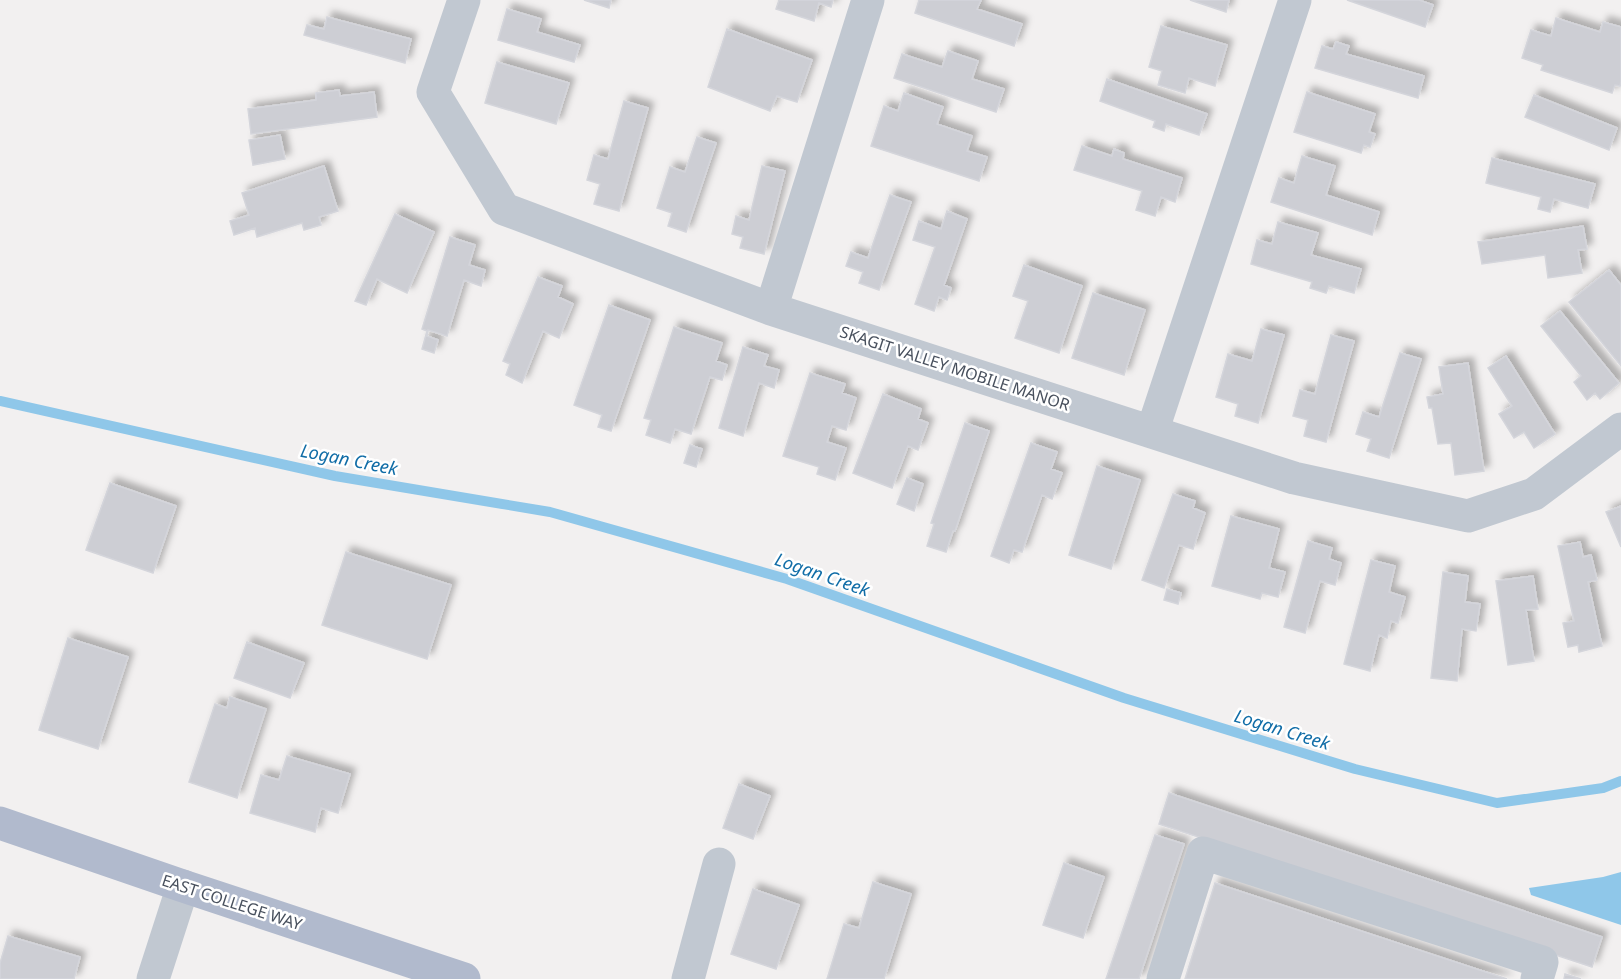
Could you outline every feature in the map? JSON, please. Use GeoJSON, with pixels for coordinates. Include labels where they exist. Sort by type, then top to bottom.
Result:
{"type":"FeatureCollection","features":[{"type":"Feature","properties":{"kind":"main road","name":"EAST COLLEGE WAY"},"geometry":{"type":"LineString","coordinates":[[0,823],[464,979]]}},
{"type":"Feature","properties":{"kind":"street","name":"SKAGIT VALLEY MOBILE MANOR"},"geometry":{"type":"LineString","coordinates":[[464,0],[434,92],[504,209],[644,262],[771,309],[1294,478],[1468,516],[1534,494],[1621,429]]}},
{"type":"Feature","properties":{"kind":"street"},"geometry":{"type":"LineString","coordinates":[[771,309],[868,0]]}},
{"type":"Feature","properties":{"kind":"street"},"geometry":{"type":"LineString","coordinates":[[1152,432],[1295,0]]}},
{"type":"Feature","properties":{"kind":"street"},"geometry":{"type":"LineString","coordinates":[[1163,979],[1203,853],[1542,962],[1536,979]]}},
{"type":"Feature","properties":{"kind":"street"},"geometry":{"type":"LineString","coordinates":[[688,979],[719,864]]}},
{"type":"Feature","properties":{"kind":"street"},"geometry":{"type":"LineString","coordinates":[[153,979],[183,886]]}},
{"type":"Feature","properties":{"kind":"water"},"geometry":{"type":"Polygon","coordinates":[[[1621,872],[1621,925],[1531,895],[1529,888],[1603,877],[1621,872]]]}},
{"type":"Feature","properties":{"kind":"building"},"geometry":{"type":"Polygon","coordinates":[[[584,0],[611,0],[609,8],[584,0]]]}},
{"type":"Feature","properties":{"kind":"building"},"geometry":{"type":"Polygon","coordinates":[[[779,0],[833,0],[831,7],[819,3],[814,21],[776,9],[779,0]]]}},
{"type":"Feature","properties":{"kind":"building"},"geometry":{"type":"Polygon","coordinates":[[[919,0],[981,0],[977,9],[1022,24],[1014,46],[915,13],[919,0]]]}},
{"type":"Feature","properties":{"kind":"building"},"geometry":{"type":"Polygon","coordinates":[[[1190,0],[1229,0],[1226,12],[1190,0]]]}},
{"type":"Feature","properties":{"kind":"building"},"geometry":{"type":"Polygon","coordinates":[[[1347,0],[1419,0],[1433,5],[1425,27],[1347,0]]]}},
{"type":"Feature","properties":{"kind":"building"},"geometry":{"type":"Polygon","coordinates":[[[507,9],[541,19],[537,32],[580,45],[574,62],[498,40],[507,9]]]}},
{"type":"Feature","properties":{"kind":"building"},"geometry":{"type":"Polygon","coordinates":[[[327,17],[411,39],[405,63],[304,35],[307,25],[324,29],[327,17]]]}},
{"type":"Feature","properties":{"kind":"building"},"geometry":{"type":"Polygon","coordinates":[[[1556,18],[1600,32],[1603,22],[1621,27],[1621,82],[1620,86],[1615,85],[1612,93],[1541,70],[1543,65],[1522,58],[1531,30],[1551,36],[1556,18]]]}},
{"type":"Feature","properties":{"kind":"building"},"geometry":{"type":"Polygon","coordinates":[[[1161,26],[1227,45],[1215,86],[1189,78],[1185,93],[1158,85],[1162,71],[1149,67],[1161,26]]]}},
{"type":"Feature","properties":{"kind":"building"},"geometry":{"type":"Polygon","coordinates":[[[727,29],[812,60],[797,102],[777,96],[770,111],[708,87],[727,29]]]}},
{"type":"Feature","properties":{"kind":"building"},"geometry":{"type":"Polygon","coordinates":[[[1336,42],[1349,46],[1346,54],[1424,76],[1418,98],[1315,68],[1322,46],[1333,49],[1336,42]]]}},
{"type":"Feature","properties":{"kind":"building"},"geometry":{"type":"Polygon","coordinates":[[[948,51],[978,61],[972,79],[1004,89],[996,112],[894,78],[902,54],[942,67],[948,51]]]}},
{"type":"Feature","properties":{"kind":"building"},"geometry":{"type":"Polygon","coordinates":[[[497,62],[569,83],[556,124],[485,103],[497,62]]]}},
{"type":"Feature","properties":{"kind":"building"},"geometry":{"type":"Polygon","coordinates":[[[1107,79],[1207,114],[1199,135],[1166,124],[1164,131],[1153,127],[1155,121],[1100,101],[1107,79]]]}},
{"type":"Feature","properties":{"kind":"building"},"geometry":{"type":"Polygon","coordinates":[[[339,90],[340,96],[374,92],[377,117],[251,134],[248,109],[316,100],[316,93],[339,90]]]}},
{"type":"Feature","properties":{"kind":"building"},"geometry":{"type":"Polygon","coordinates":[[[1307,92],[1375,114],[1369,132],[1375,134],[1370,147],[1364,145],[1361,153],[1294,132],[1307,92]]]}},
{"type":"Feature","properties":{"kind":"building"},"geometry":{"type":"Polygon","coordinates":[[[904,93],[943,107],[937,124],[972,136],[967,151],[987,157],[979,181],[871,146],[884,106],[898,111],[904,93]]]}},
{"type":"Feature","properties":{"kind":"building"},"geometry":{"type":"Polygon","coordinates":[[[1534,95],[1617,128],[1609,150],[1525,117],[1534,95]]]}},
{"type":"Feature","properties":{"kind":"building"},"geometry":{"type":"Polygon","coordinates":[[[624,101],[648,108],[619,211],[594,204],[600,184],[587,180],[594,155],[608,159],[624,101]]]}},
{"type":"Feature","properties":{"kind":"building"},"geometry":{"type":"Polygon","coordinates":[[[280,135],[285,159],[253,165],[249,140],[280,135]]]}},
{"type":"Feature","properties":{"kind":"building"},"geometry":{"type":"Polygon","coordinates":[[[697,137],[716,143],[686,232],[668,226],[672,213],[657,208],[670,167],[685,172],[697,137]]]}},
{"type":"Feature","properties":{"kind":"building"},"geometry":{"type":"Polygon","coordinates":[[[1082,146],[1112,156],[1114,149],[1124,153],[1123,159],[1182,178],[1175,202],[1161,197],[1155,216],[1136,210],[1142,191],[1074,170],[1082,146]]]}},
{"type":"Feature","properties":{"kind":"building"},"geometry":{"type":"Polygon","coordinates":[[[1302,156],[1335,166],[1326,195],[1379,212],[1372,235],[1271,202],[1279,178],[1294,183],[1302,156]]]}},
{"type":"Feature","properties":{"kind":"building"},"geometry":{"type":"Polygon","coordinates":[[[1492,158],[1595,184],[1588,208],[1554,199],[1550,212],[1538,209],[1541,197],[1486,183],[1492,158]]]}},
{"type":"Feature","properties":{"kind":"building"},"geometry":{"type":"Polygon","coordinates":[[[324,166],[338,211],[319,217],[321,225],[304,230],[302,223],[257,237],[255,228],[234,235],[230,221],[249,215],[242,193],[324,166]]]}},
{"type":"Feature","properties":{"kind":"building"},"geometry":{"type":"Polygon","coordinates":[[[762,166],[785,171],[764,254],[740,248],[743,237],[732,234],[736,216],[749,220],[762,166]]]}},
{"type":"Feature","properties":{"kind":"building"},"geometry":{"type":"Polygon","coordinates":[[[890,195],[911,202],[879,290],[859,283],[863,272],[846,266],[851,252],[868,258],[890,195]]]}},
{"type":"Feature","properties":{"kind":"building"},"geometry":{"type":"Polygon","coordinates":[[[947,211],[967,219],[944,285],[951,288],[947,300],[939,297],[934,311],[915,304],[935,247],[913,240],[919,221],[941,229],[947,211]]]}},
{"type":"Feature","properties":{"kind":"building"},"geometry":{"type":"Polygon","coordinates":[[[395,214],[434,232],[407,293],[377,279],[366,305],[355,301],[395,214]]]}},
{"type":"Feature","properties":{"kind":"building"},"geometry":{"type":"Polygon","coordinates":[[[1278,222],[1318,233],[1311,255],[1361,269],[1354,293],[1329,286],[1326,293],[1310,288],[1312,282],[1251,264],[1257,240],[1272,244],[1278,222]]]}},
{"type":"Feature","properties":{"kind":"building"},"geometry":{"type":"Polygon","coordinates":[[[1583,226],[1587,249],[1578,250],[1582,273],[1548,278],[1545,255],[1482,264],[1478,242],[1583,226]]]}},
{"type":"Feature","properties":{"kind":"building"},"geometry":{"type":"Polygon","coordinates":[[[450,237],[475,245],[469,265],[485,270],[481,286],[464,280],[447,336],[428,330],[427,336],[438,340],[434,353],[422,349],[427,331],[422,329],[450,237]]]}},
{"type":"Feature","properties":{"kind":"building"},"geometry":{"type":"Polygon","coordinates":[[[1024,265],[1082,286],[1059,353],[1015,338],[1028,301],[1013,296],[1024,265]]]}},
{"type":"Feature","properties":{"kind":"building"},"geometry":{"type":"Polygon","coordinates":[[[1609,270],[1621,285],[1621,366],[1569,302],[1609,270]]]}},
{"type":"Feature","properties":{"kind":"building"},"geometry":{"type":"Polygon","coordinates":[[[538,277],[562,286],[558,297],[573,304],[559,338],[543,331],[522,383],[506,375],[510,364],[503,361],[538,277]]]}},
{"type":"Feature","properties":{"kind":"building"},"geometry":{"type":"Polygon","coordinates":[[[1093,293],[1145,310],[1124,375],[1072,358],[1093,293]]]}},
{"type":"Feature","properties":{"kind":"building"},"geometry":{"type":"Polygon","coordinates":[[[609,305],[650,320],[611,431],[598,427],[602,415],[574,405],[609,305]]]}},
{"type":"Feature","properties":{"kind":"building"},"geometry":{"type":"Polygon","coordinates":[[[1560,311],[1619,383],[1600,399],[1595,393],[1587,400],[1574,382],[1581,376],[1541,326],[1560,311]]]}},
{"type":"Feature","properties":{"kind":"building"},"geometry":{"type":"Polygon","coordinates":[[[674,327],[722,343],[716,361],[727,365],[722,380],[710,377],[691,434],[675,429],[670,443],[646,435],[651,420],[644,418],[674,327]]]}},
{"type":"Feature","properties":{"kind":"building"},"geometry":{"type":"Polygon","coordinates":[[[1261,329],[1284,335],[1258,423],[1235,416],[1238,404],[1216,397],[1228,354],[1252,361],[1261,329]]]}},
{"type":"Feature","properties":{"kind":"building"},"geometry":{"type":"Polygon","coordinates":[[[1331,335],[1354,341],[1326,442],[1304,436],[1308,420],[1293,416],[1300,390],[1315,394],[1331,335]]]}},
{"type":"Feature","properties":{"kind":"building"},"geometry":{"type":"Polygon","coordinates":[[[743,347],[768,355],[764,366],[779,370],[774,388],[759,383],[743,436],[719,428],[743,347]]]}},
{"type":"Feature","properties":{"kind":"building"},"geometry":{"type":"Polygon","coordinates":[[[1400,353],[1421,359],[1389,458],[1367,451],[1371,439],[1356,434],[1363,412],[1379,417],[1400,353]]]}},
{"type":"Feature","properties":{"kind":"building"},"geometry":{"type":"Polygon","coordinates":[[[1506,356],[1555,434],[1534,448],[1524,432],[1514,438],[1499,414],[1512,406],[1488,368],[1506,356]]]}},
{"type":"Feature","properties":{"kind":"building"},"geometry":{"type":"Polygon","coordinates":[[[1468,363],[1484,471],[1455,475],[1451,443],[1438,444],[1432,408],[1429,408],[1427,397],[1443,394],[1439,367],[1468,363]]]}},
{"type":"Feature","properties":{"kind":"building"},"geometry":{"type":"Polygon","coordinates":[[[810,373],[845,384],[842,393],[856,398],[846,430],[832,426],[827,442],[846,448],[835,480],[817,474],[819,467],[783,456],[810,373]]]}},
{"type":"Feature","properties":{"kind":"building"},"geometry":{"type":"Polygon","coordinates":[[[883,394],[921,409],[918,419],[928,423],[918,450],[908,446],[892,488],[853,473],[883,394]]]}},
{"type":"Feature","properties":{"kind":"building"},"geometry":{"type":"Polygon","coordinates":[[[965,423],[989,431],[946,552],[927,546],[934,524],[931,523],[965,423]]]}},
{"type":"Feature","properties":{"kind":"building"},"geometry":{"type":"Polygon","coordinates":[[[1031,443],[1057,452],[1051,469],[1062,473],[1052,499],[1042,495],[1022,552],[1014,550],[1009,563],[991,556],[1031,443]]]}},
{"type":"Feature","properties":{"kind":"building"},"geometry":{"type":"Polygon","coordinates":[[[690,445],[702,449],[696,467],[684,463],[690,445]]]}},
{"type":"Feature","properties":{"kind":"building"},"geometry":{"type":"Polygon","coordinates":[[[1097,466],[1140,480],[1111,569],[1069,555],[1097,466]]]}},
{"type":"Feature","properties":{"kind":"building"},"geometry":{"type":"Polygon","coordinates":[[[907,478],[923,484],[914,511],[897,504],[907,478]]]}},
{"type":"Feature","properties":{"kind":"building"},"geometry":{"type":"Polygon","coordinates":[[[110,483],[176,506],[153,573],[86,550],[110,483]]]}},
{"type":"Feature","properties":{"kind":"building"},"geometry":{"type":"Polygon","coordinates":[[[1173,494],[1195,501],[1193,508],[1205,513],[1193,549],[1179,545],[1164,588],[1142,580],[1173,494]]]}},
{"type":"Feature","properties":{"kind":"building"},"geometry":{"type":"Polygon","coordinates":[[[1621,506],[1621,547],[1606,512],[1621,506]]]}},
{"type":"Feature","properties":{"kind":"building"},"geometry":{"type":"Polygon","coordinates":[[[1231,516],[1279,529],[1269,568],[1285,572],[1278,597],[1262,593],[1260,599],[1212,586],[1231,516]]]}},
{"type":"Feature","properties":{"kind":"building"},"geometry":{"type":"Polygon","coordinates":[[[1308,541],[1332,548],[1329,559],[1341,563],[1335,585],[1320,581],[1305,633],[1284,627],[1308,541]]]}},
{"type":"Feature","properties":{"kind":"building"},"geometry":{"type":"Polygon","coordinates":[[[1580,542],[1583,557],[1591,555],[1597,580],[1588,582],[1602,646],[1579,652],[1578,645],[1568,647],[1563,623],[1574,621],[1558,546],[1580,542]]]}},
{"type":"Feature","properties":{"kind":"building"},"geometry":{"type":"Polygon","coordinates":[[[346,552],[451,585],[427,659],[322,625],[346,552]]]}},
{"type":"Feature","properties":{"kind":"building"},"geometry":{"type":"Polygon","coordinates":[[[1371,560],[1395,566],[1389,592],[1405,597],[1398,623],[1391,621],[1387,638],[1379,635],[1370,671],[1344,664],[1371,560]]]}},
{"type":"Feature","properties":{"kind":"building"},"geometry":{"type":"Polygon","coordinates":[[[1443,572],[1468,576],[1465,602],[1480,604],[1476,631],[1462,629],[1457,681],[1431,678],[1443,572]]]}},
{"type":"Feature","properties":{"kind":"building"},"geometry":{"type":"Polygon","coordinates":[[[1533,576],[1538,609],[1526,610],[1534,661],[1508,665],[1496,581],[1533,576]]]}},
{"type":"Feature","properties":{"kind":"building"},"geometry":{"type":"Polygon","coordinates":[[[1167,589],[1181,593],[1178,604],[1164,600],[1167,589]]]}},
{"type":"Feature","properties":{"kind":"building"},"geometry":{"type":"Polygon","coordinates":[[[68,638],[128,657],[98,749],[39,730],[68,638]]]}},
{"type":"Feature","properties":{"kind":"building"},"geometry":{"type":"Polygon","coordinates":[[[247,642],[304,663],[290,698],[234,678],[247,642]]]}},
{"type":"Feature","properties":{"kind":"building"},"geometry":{"type":"Polygon","coordinates":[[[230,697],[266,709],[237,798],[189,782],[215,704],[227,708],[230,697]]]}},
{"type":"Feature","properties":{"kind":"building"},"geometry":{"type":"Polygon","coordinates":[[[287,756],[350,774],[338,813],[321,808],[315,832],[250,813],[261,775],[279,780],[287,756]]]}},
{"type":"Feature","properties":{"kind":"building"},"geometry":{"type":"Polygon","coordinates":[[[739,784],[770,796],[753,839],[723,828],[739,784]]]}},
{"type":"Feature","properties":{"kind":"building"},"geometry":{"type":"Polygon","coordinates":[[[1169,793],[1602,937],[1592,967],[1159,824],[1169,793]]]}},
{"type":"Feature","properties":{"kind":"building"},"geometry":{"type":"Polygon","coordinates":[[[1155,835],[1184,844],[1139,979],[1106,979],[1155,835]]]}},
{"type":"Feature","properties":{"kind":"building"},"geometry":{"type":"Polygon","coordinates":[[[1064,863],[1104,877],[1083,938],[1043,925],[1064,863]]]}},
{"type":"Feature","properties":{"kind":"building"},"geometry":{"type":"Polygon","coordinates":[[[873,882],[911,894],[884,979],[827,979],[844,924],[859,928],[873,882]]]}},
{"type":"Feature","properties":{"kind":"building"},"geometry":{"type":"Polygon","coordinates":[[[1215,883],[1507,979],[1185,979],[1215,883]]]}},
{"type":"Feature","properties":{"kind":"building"},"geometry":{"type":"Polygon","coordinates":[[[753,889],[799,905],[776,969],[731,954],[753,889]]]}},
{"type":"Feature","properties":{"kind":"building"},"geometry":{"type":"Polygon","coordinates":[[[8,936],[80,957],[74,979],[0,979],[0,963],[8,936]]]}},
{"type":"Feature","properties":{"kind":"building"},"geometry":{"type":"Polygon","coordinates":[[[1565,974],[1581,979],[1564,979],[1565,974]]]}},
{"type":"Feature","properties":{"kind":"waterway","name":"Logan Creek"},"geometry":{"type":"LineString","coordinates":[[0,401],[335,476],[550,512],[787,579],[1124,698],[1355,769],[1497,803],[1603,788],[1621,781]]}}]}
